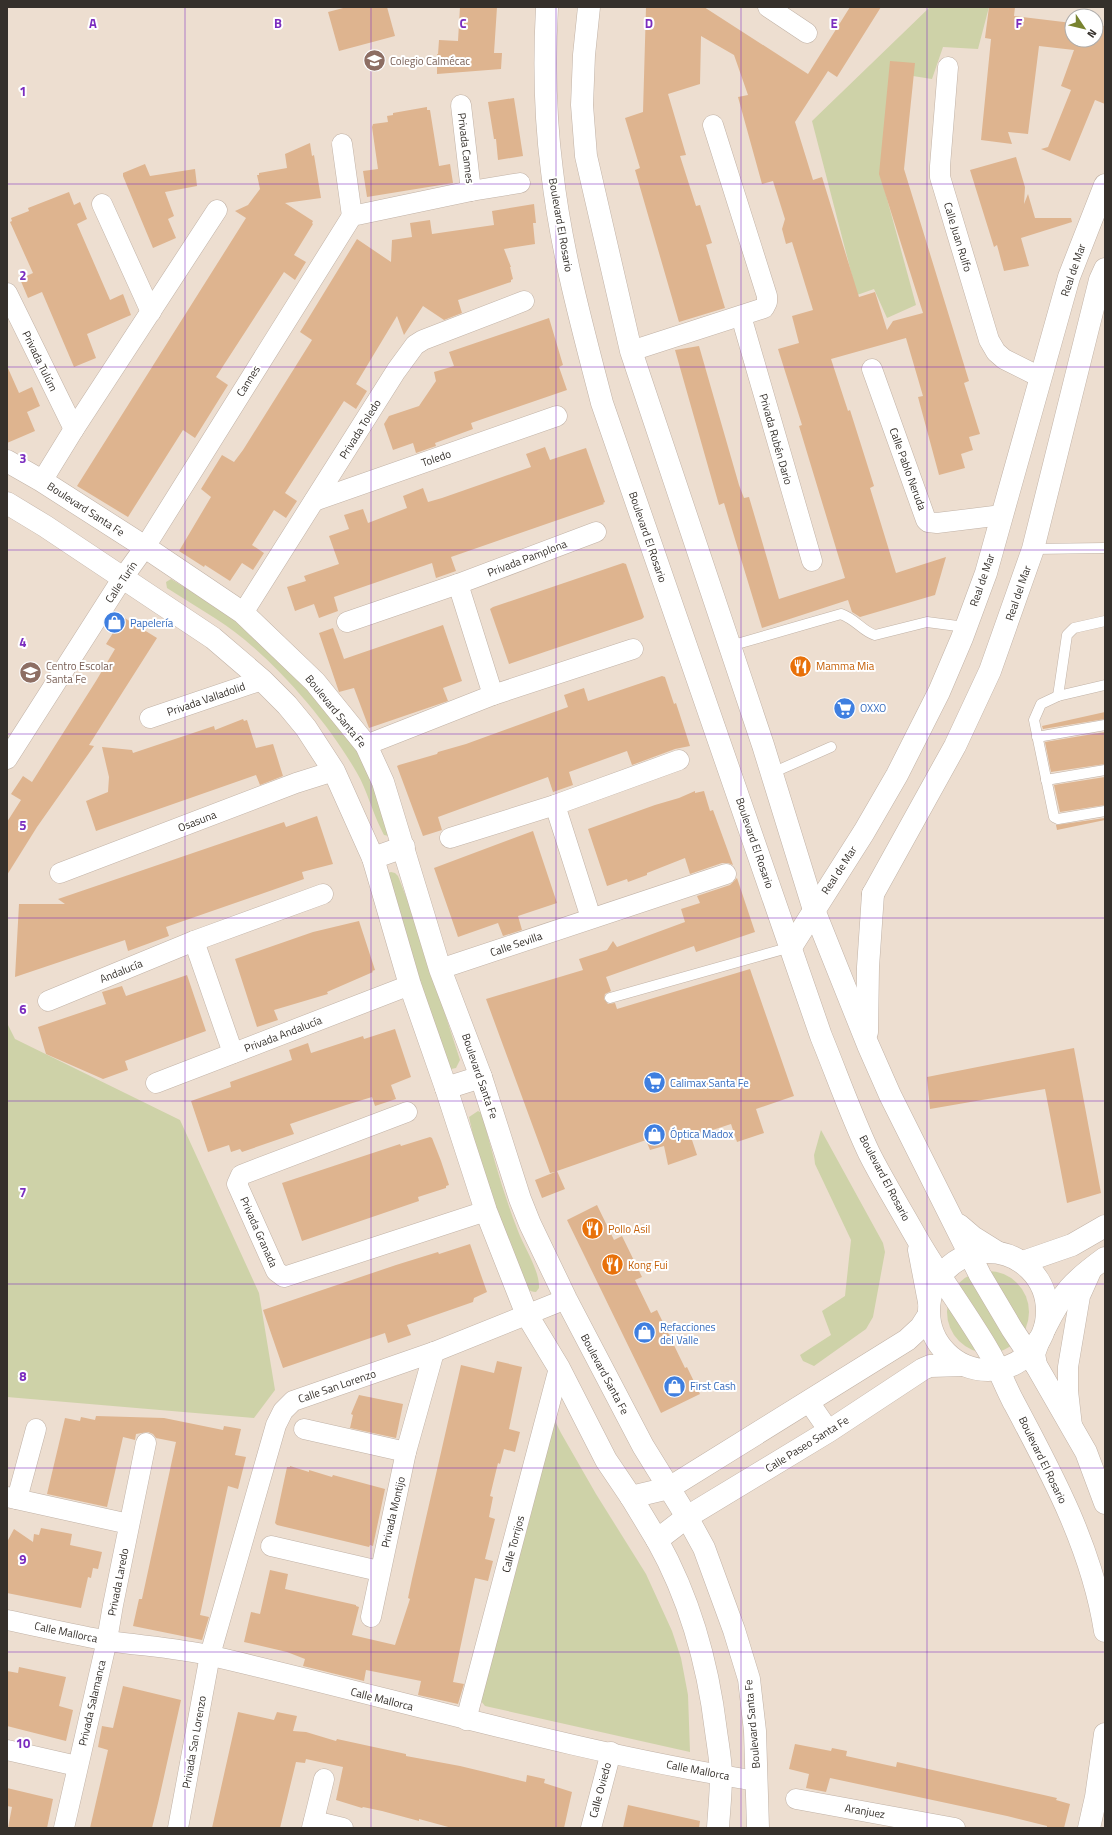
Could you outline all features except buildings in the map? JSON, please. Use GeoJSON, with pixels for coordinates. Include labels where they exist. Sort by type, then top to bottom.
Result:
{"type":"FeatureCollection","features":[{"type":"Feature","properties":{"kind":"main road","name":"Boulevard El Rosario"},"geometry":{"type":"LineString","coordinates":[[547,7],[545,52],[546,90],[552,170],[561,228],[578,312],[602,403],[821,1036],[843,1093],[870,1154],[914,1234],[988,1349],[981,1368],[1012,1399],[1045,1460],[1087,1555],[1101,1603],[1105,1631]]}},
{"type":"Feature","properties":{"kind":"main road"},"geometry":{"type":"LineString","coordinates":[[589,7],[584,55],[582,105],[586,156],[632,351],[772,773],[814,910],[868,1045],[890,1095],[984,1282],[1038,1353],[1072,1426],[1086,1452],[1105,1503]]}},
{"type":"Feature","properties":{"kind":"main road","name":"Real de Mar"},"geometry":{"type":"LineString","coordinates":[[791,947],[864,832],[897,775],[939,692],[986,573],[1069,278],[1105,185]]}},
{"type":"Feature","properties":{"kind":"main road"},"geometry":{"type":"LineString","coordinates":[[1069,278],[1103,276]]}},
{"type":"Feature","properties":{"kind":"main road","name":"Real del Mar"},"geometry":{"type":"LineString","coordinates":[[868,1045],[868,974],[872,894],[955,746],[990,671],[1033,550],[1103,276]]}},
{"type":"Feature","properties":{"kind":"main road","name":"Boulevard Santa Fe"},"geometry":{"type":"LineString","coordinates":[[7,462],[42,481],[145,547],[243,613],[315,682],[366,745],[383,782],[440,969],[481,1077],[520,1199],[530,1224],[566,1299],[643,1446],[687,1517],[704,1548],[734,1630],[749,1679],[755,1731],[758,1828]]}},
{"type":"Feature","properties":{"kind":"main road"},"geometry":{"type":"LineString","coordinates":[[7,503],[45,526],[122,579],[213,638],[262,680],[306,728],[334,771],[373,858],[410,986],[446,1088],[486,1211],[527,1315],[559,1368],[606,1460],[631,1497],[672,1567],[702,1650],[712,1697],[721,1775],[718,1828]]}},
{"type":"Feature","properties":{"kind":"main road"},"geometry":{"type":"LineString","coordinates":[[373,858],[404,847]]}},
{"type":"Feature","properties":{"kind":"main road"},"geometry":{"type":"LineString","coordinates":[[446,1088],[481,1077]]}},
{"type":"Feature","properties":{"kind":"main road"},"geometry":{"type":"LineString","coordinates":[[954,1220],[972,1237],[997,1252],[1011,1256],[1023,1262],[1036,1276],[1044,1292],[1047,1310],[1038,1353]]}},
{"type":"Feature","properties":{"kind":"main road"},"geometry":{"type":"LineString","coordinates":[[1023,1262],[1072,1245],[1105,1226]]}},
{"type":"Feature","properties":{"kind":"main road"},"geometry":{"type":"LineString","coordinates":[[914,1234],[919,1248],[933,1336],[945,1353],[981,1368],[1015,1364],[1038,1353],[1057,1303],[1072,1284],[1099,1263]]}},
{"type":"Feature","properties":{"kind":"main road"},"geometry":{"type":"LineString","coordinates":[[631,1497],[669,1488],[907,1340],[921,1327],[928,1309],[934,1284],[950,1265],[971,1254],[979,1252],[997,1252]]}},
{"type":"Feature","properties":{"kind":"main road","name":"Calle Paseo Santa Fe"},"geometry":{"type":"LineString","coordinates":[[657,1540],[687,1517],[829,1431],[923,1369],[930,1366],[981,1368]]}},
{"type":"Feature","properties":{"kind":"main road"},"geometry":{"type":"LineString","coordinates":[[1089,1828],[1098,1790],[1105,1734]]}},
{"type":"Feature","properties":{"kind":"street"},"geometry":{"type":"LineString","coordinates":[[768,7],[807,33]]}},
{"type":"Feature","properties":{"kind":"street","name":"Calle Juan Rulfo"},"geometry":{"type":"LineString","coordinates":[[948,67],[940,177],[989,340],[996,352],[1004,359],[1040,377]]}},
{"type":"Feature","properties":{"kind":"street","name":"Privada Cannes"},"geometry":{"type":"LineString","coordinates":[[461,105],[471,191]]}},
{"type":"Feature","properties":{"kind":"street"},"geometry":{"type":"LineString","coordinates":[[632,351],[764,308],[768,302],[713,125]]}},
{"type":"Feature","properties":{"kind":"street"},"geometry":{"type":"LineString","coordinates":[[342,144],[352,216],[471,191],[520,183]]}},
{"type":"Feature","properties":{"kind":"street"},"geometry":{"type":"LineString","coordinates":[[102,204],[151,312]]}},
{"type":"Feature","properties":{"kind":"street"},"geometry":{"type":"LineString","coordinates":[[42,481],[74,429],[217,210]]}},
{"type":"Feature","properties":{"kind":"street","name":"Cannes"},"geometry":{"type":"LineString","coordinates":[[145,547],[352,216]]}},
{"type":"Feature","properties":{"kind":"street","name":"Privada Tulúm"},"geometry":{"type":"LineString","coordinates":[[7,293],[74,429]]}},
{"type":"Feature","properties":{"kind":"street","name":"Privada Toledo"},"geometry":{"type":"LineString","coordinates":[[243,613],[414,345],[442,331],[524,301]]}},
{"type":"Feature","properties":{"kind":"street","name":"Privada Rubén Dario"},"geometry":{"type":"LineString","coordinates":[[741,316],[812,561]]}},
{"type":"Feature","properties":{"kind":"street","name":"Calle Pablo Neruda"},"geometry":{"type":"LineString","coordinates":[[872,369],[926,520],[928,522],[937,523],[1002,515]]}},
{"type":"Feature","properties":{"kind":"street","name":"Toledo"},"geometry":{"type":"LineString","coordinates":[[314,501],[557,416]]}},
{"type":"Feature","properties":{"kind":"street","name":"Privada Pamplona"},"geometry":{"type":"LineString","coordinates":[[347,622],[458,584],[596,532]]}},
{"type":"Feature","properties":{"kind":"street","name":"Calle Turín"},"geometry":{"type":"LineString","coordinates":[[7,759],[122,579],[145,547]]}},
{"type":"Feature","properties":{"kind":"street"},"geometry":{"type":"LineString","coordinates":[[458,584],[493,695]]}},
{"type":"Feature","properties":{"kind":"street"},"geometry":{"type":"LineString","coordinates":[[366,745],[493,695],[633,649]]}},
{"type":"Feature","properties":{"kind":"street","name":"Privada Valladolid"},"geometry":{"type":"LineString","coordinates":[[150,718],[262,680]]}},
{"type":"Feature","properties":{"kind":"street"},"geometry":{"type":"LineString","coordinates":[[450,838],[555,805],[679,760]]}},
{"type":"Feature","properties":{"kind":"street","name":"Osasuna"},"geometry":{"type":"LineString","coordinates":[[60,873],[296,783],[334,771]]}},
{"type":"Feature","properties":{"kind":"street"},"geometry":{"type":"LineString","coordinates":[[555,805],[591,918]]}},
{"type":"Feature","properties":{"kind":"street","name":"Calle Sevilla"},"geometry":{"type":"LineString","coordinates":[[440,969],[726,874]]}},
{"type":"Feature","properties":{"kind":"street","name":"Andalucía"},"geometry":{"type":"LineString","coordinates":[[48,1001],[194,941],[323,894]]}},
{"type":"Feature","properties":{"kind":"street"},"geometry":{"type":"LineString","coordinates":[[194,941],[233,1053]]}},
{"type":"Feature","properties":{"kind":"street","name":"Privada Andalucía"},"geometry":{"type":"LineString","coordinates":[[156,1083],[410,986]]}},
{"type":"Feature","properties":{"kind":"street","name":"Privada Granada"},"geometry":{"type":"LineString","coordinates":[[407,1112],[241,1175],[237,1184],[276,1271],[284,1277],[486,1211]]}},
{"type":"Feature","properties":{"kind":"street"},"geometry":{"type":"LineString","coordinates":[[1072,1426],[1068,1391],[1068,1367],[1080,1296],[1099,1263]]}},
{"type":"Feature","properties":{"kind":"street","name":"Calle San Lorenzo"},"geometry":{"type":"LineString","coordinates":[[210,1655],[276,1425],[283,1411],[293,1401],[434,1352],[566,1299]]}},
{"type":"Feature","properties":{"kind":"street","name":"Privada Montijo"},"geometry":{"type":"LineString","coordinates":[[371,1617],[379,1571],[406,1452],[434,1352]]}},
{"type":"Feature","properties":{"kind":"street","name":"Calle Torrijos"},"geometry":{"type":"LineString","coordinates":[[466,1720],[559,1368]]}},
{"type":"Feature","properties":{"kind":"street"},"geometry":{"type":"LineString","coordinates":[[809,1402],[829,1431]]}},
{"type":"Feature","properties":{"kind":"street"},"geometry":{"type":"LineString","coordinates":[[36,1429],[12,1498],[129,1524]]}},
{"type":"Feature","properties":{"kind":"street"},"geometry":{"type":"LineString","coordinates":[[304,1429],[406,1452]]}},
{"type":"Feature","properties":{"kind":"street","name":"Privada Laredo"},"geometry":{"type":"LineString","coordinates":[[107,1640],[146,1443]]}},
{"type":"Feature","properties":{"kind":"street"},"geometry":{"type":"LineString","coordinates":[[271,1546],[379,1571]]}},
{"type":"Feature","properties":{"kind":"street","name":"Calle Mallorca"},"geometry":{"type":"LineString","coordinates":[[7,1620],[107,1640],[210,1655],[466,1720],[610,1752],[757,1781]]}},
{"type":"Feature","properties":{"kind":"street","name":"Privada Salamanca"},"geometry":{"type":"LineString","coordinates":[[64,1828],[107,1640]]}},
{"type":"Feature","properties":{"kind":"street","name":"Privada San Lorenzo"},"geometry":{"type":"LineString","coordinates":[[178,1828],[210,1655]]}},
{"type":"Feature","properties":{"kind":"street"},"geometry":{"type":"LineString","coordinates":[[7,1750],[77,1766]]}},
{"type":"Feature","properties":{"kind":"street","name":"Calle Oviedo"},"geometry":{"type":"LineString","coordinates":[[590,1828],[610,1752]]}},
{"type":"Feature","properties":{"kind":"street"},"geometry":{"type":"LineString","coordinates":[[324,1779],[313,1825],[343,1828]]}},
{"type":"Feature","properties":{"kind":"street","name":"Aranjuez"},"geometry":{"type":"LineString","coordinates":[[796,1799],[933,1826],[955,1828]]}},
{"type":"Feature","properties":{"kind":"lane"},"geometry":{"type":"LineString","coordinates":[[1033,550],[1105,548]]}},
{"type":"Feature","properties":{"kind":"lane"},"geometry":{"type":"LineString","coordinates":[[730,646],[841,614],[858,622],[868,633],[875,636],[927,622],[965,627]]}},
{"type":"Feature","properties":{"kind":"lane"},"geometry":{"type":"LineString","coordinates":[[1058,696],[1067,635],[1074,628],[1105,621]]}},
{"type":"Feature","properties":{"kind":"lane"},"geometry":{"type":"LineString","coordinates":[[1105,685],[1058,696],[1041,704],[1034,720],[1054,817],[1058,819],[1105,811]]}},
{"type":"Feature","properties":{"kind":"lane"},"geometry":{"type":"LineString","coordinates":[[1037,737],[1105,725]]}},
{"type":"Feature","properties":{"kind":"lane"},"geometry":{"type":"LineString","coordinates":[[772,773],[831,747]]}},
{"type":"Feature","properties":{"kind":"lane"},"geometry":{"type":"LineString","coordinates":[[1046,780],[1105,770]]}},
{"type":"Feature","properties":{"kind":"lane"},"geometry":{"type":"LineString","coordinates":[[610,998],[791,947]]}},
{"type":"Feature","properties":{"kind":"green space"},"geometry":{"type":"Polygon","coordinates":[[[930,7],[989,7],[978,49],[943,47],[932,79],[900,74],[880,173],[916,305],[887,318],[874,289],[857,295],[812,121],[930,7]]]}},
{"type":"Feature","properties":{"kind":"green space"},"geometry":{"type":"Polygon","coordinates":[[[171,579],[223,611],[253,633],[292,669],[365,760],[389,836],[384,835],[361,780],[346,755],[321,719],[307,702],[261,654],[245,640],[217,619],[167,588],[166,582],[171,579]]]}},
{"type":"Feature","properties":{"kind":"green space"},"geometry":{"type":"Polygon","coordinates":[[[391,872],[398,876],[412,912],[460,1060],[456,1068],[451,1069],[446,1066],[424,992],[386,877],[388,873],[391,872]]]}},
{"type":"Feature","properties":{"kind":"green space"},"geometry":{"type":"Polygon","coordinates":[[[7,1023],[15,1039],[180,1120],[259,1293],[275,1390],[254,1418],[7,1397],[7,1023]]]}},
{"type":"Feature","properties":{"kind":"green space"},"geometry":{"type":"Polygon","coordinates":[[[478,1111],[482,1113],[507,1202],[537,1274],[539,1288],[536,1292],[530,1290],[522,1282],[478,1157],[469,1117],[478,1111]]]}},
{"type":"Feature","properties":{"kind":"green space"},"geometry":{"type":"Polygon","coordinates":[[[821,1130],[883,1243],[885,1252],[873,1317],[866,1329],[814,1366],[803,1361],[800,1355],[831,1335],[822,1311],[845,1296],[851,1240],[815,1164],[814,1155],[821,1130]]]}},
{"type":"Feature","properties":{"kind":"green space"},"geometry":{"type":"Polygon","coordinates":[[[988,1271],[1004,1274],[1017,1283],[1026,1296],[1029,1312],[1026,1328],[1017,1341],[1004,1350],[988,1353],[972,1350],[959,1341],[950,1328],[947,1312],[950,1296],[959,1283],[972,1274],[988,1271]]]}},
{"type":"Feature","properties":{"kind":"green space"},"geometry":{"type":"Polygon","coordinates":[[[549,1409],[596,1494],[646,1574],[672,1631],[681,1658],[688,1695],[690,1752],[485,1706],[481,1701],[549,1409]]]}},
{"type":"Feature","properties":{"kind":"place","name":"Colegio Calmécac"},"geometry":{"type":"Point","coordinates":[375,61]}},
{"type":"Feature","properties":{"kind":"place","name":"Papelería"},"geometry":{"type":"Point","coordinates":[114,623]}},
{"type":"Feature","properties":{"kind":"place","name":"Mamma Mia"},"geometry":{"type":"Point","coordinates":[801,666]}},
{"type":"Feature","properties":{"kind":"place","name":"Centro Escolar Santa Fe"},"geometry":{"type":"Point","coordinates":[31,672]}},
{"type":"Feature","properties":{"kind":"place","name":"OXXO"},"geometry":{"type":"Point","coordinates":[845,708]}},
{"type":"Feature","properties":{"kind":"place","name":"Calimax Santa Fe"},"geometry":{"type":"Point","coordinates":[654,1083]}},
{"type":"Feature","properties":{"kind":"place","name":"Óptica Madox"},"geometry":{"type":"Point","coordinates":[655,1134]}},
{"type":"Feature","properties":{"kind":"place","name":"Pollo Asil"},"geometry":{"type":"Point","coordinates":[593,1229]}},
{"type":"Feature","properties":{"kind":"place","name":"Kong Fui"},"geometry":{"type":"Point","coordinates":[613,1265]}},
{"type":"Feature","properties":{"kind":"place","name":"Refacciones del Valle"},"geometry":{"type":"Point","coordinates":[645,1333]}},
{"type":"Feature","properties":{"kind":"place","name":"First Cash"},"geometry":{"type":"Point","coordinates":[675,1386]}}]}
